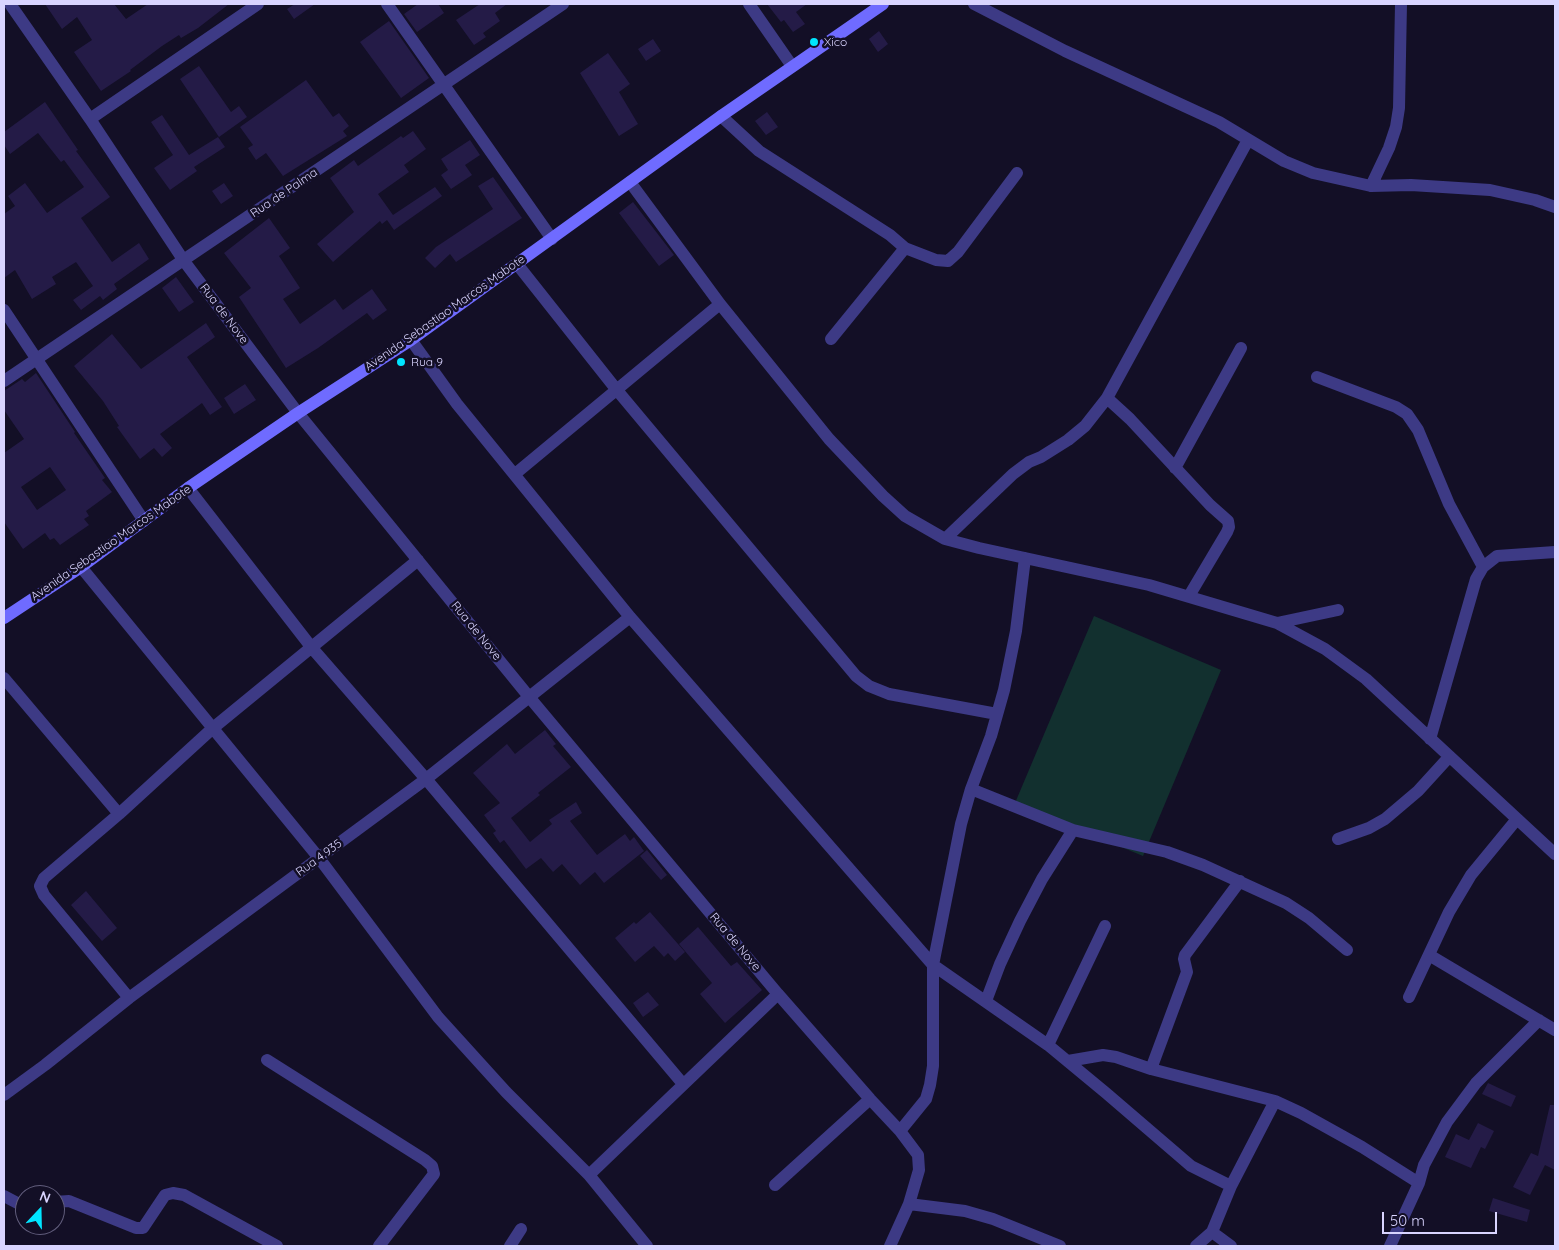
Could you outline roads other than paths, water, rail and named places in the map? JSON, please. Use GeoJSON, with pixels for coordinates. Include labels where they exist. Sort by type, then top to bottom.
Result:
{"type":"FeatureCollection","features":[{"type":"Feature","properties":{"kind":"main road","name":"Avenida Sebastiao Marcos Mabote"},"geometry":{"type":"LineString","coordinates":[[4,618],[81,567],[188,488],[298,413],[411,340],[721,116],[884,4]]}},
{"type":"Feature","properties":{"kind":"street","name":"Rua de Nove"},"geometry":{"type":"LineString","coordinates":[[10,4],[90,119],[184,261],[298,413],[530,698],[778,994],[900,1131],[918,1155],[919,1170],[909,1204],[890,1246]]}},
{"type":"Feature","properties":{"kind":"street"},"geometry":{"type":"LineString","coordinates":[[90,119],[258,4]]}},
{"type":"Feature","properties":{"kind":"street"},"geometry":{"type":"LineString","coordinates":[[386,4],[552,239]]}},
{"type":"Feature","properties":{"kind":"street","name":"Rua de Palma"},"geometry":{"type":"LineString","coordinates":[[4,381],[563,4]]}},
{"type":"Feature","properties":{"kind":"street"},"geometry":{"type":"LineString","coordinates":[[749,4],[792,66]]}},
{"type":"Feature","properties":{"kind":"street"},"geometry":{"type":"LineString","coordinates":[[974,4],[1065,51],[1219,122],[1284,161],[1313,173],[1371,186],[1411,185],[1490,190],[1535,200],[1555,208]]}},
{"type":"Feature","properties":{"kind":"street"},"geometry":{"type":"LineString","coordinates":[[1371,186],[1389,148],[1399,108],[1401,4]]}},
{"type":"Feature","properties":{"kind":"street"},"geometry":{"type":"LineString","coordinates":[[721,116],[759,151],[890,235],[905,248],[936,260],[948,261],[958,252],[1017,173]]}},
{"type":"Feature","properties":{"kind":"street"},"geometry":{"type":"LineString","coordinates":[[945,540],[1013,474],[1029,462],[1041,457],[1068,440],[1085,426],[1107,398],[1248,140]]}},
{"type":"Feature","properties":{"kind":"street"},"geometry":{"type":"LineString","coordinates":[[630,182],[720,304],[829,439],[883,496],[906,516],[945,540],[1090,571],[1189,596],[1277,624],[1325,649],[1366,679],[1555,854]]}},
{"type":"Feature","properties":{"kind":"street"},"geometry":{"type":"LineString","coordinates":[[831,339],[905,248]]}},
{"type":"Feature","properties":{"kind":"street"},"geometry":{"type":"LineString","coordinates":[[517,264],[616,389],[856,676],[869,686],[890,694],[997,714]]}},
{"type":"Feature","properties":{"kind":"street"},"geometry":{"type":"LineString","coordinates":[[515,474],[720,304]]}},
{"type":"Feature","properties":{"kind":"street"},"geometry":{"type":"LineString","coordinates":[[4,310],[144,521]]}},
{"type":"Feature","properties":{"kind":"street"},"geometry":{"type":"LineString","coordinates":[[411,340],[457,404],[630,617],[933,965],[1048,1045],[1191,1166],[1231,1186]]}},
{"type":"Feature","properties":{"kind":"street"},"geometry":{"type":"LineString","coordinates":[[1175,468],[1241,348]]}},
{"type":"Feature","properties":{"kind":"street"},"geometry":{"type":"LineString","coordinates":[[1317,377],[1396,407],[1407,414],[1418,430],[1448,504],[1483,566]]}},
{"type":"Feature","properties":{"kind":"street"},"geometry":{"type":"LineString","coordinates":[[1107,398],[1130,419],[1210,505],[1228,521],[1229,527],[1189,596]]}},
{"type":"Feature","properties":{"kind":"street"},"geometry":{"type":"LineString","coordinates":[[188,488],[312,648],[683,1084]]}},
{"type":"Feature","properties":{"kind":"street"},"geometry":{"type":"LineString","coordinates":[[1430,739],[1476,579],[1483,566],[1497,556],[1555,552]]}},
{"type":"Feature","properties":{"kind":"street"},"geometry":{"type":"LineString","coordinates":[[900,1131],[926,1099],[930,1085],[933,1066],[933,965],[961,824],[971,789],[991,736],[1016,631],[1025,558]]}},
{"type":"Feature","properties":{"kind":"street"},"geometry":{"type":"LineString","coordinates":[[129,998],[44,895],[40,886],[44,878],[119,814],[213,728],[418,560]]}},
{"type":"Feature","properties":{"kind":"street"},"geometry":{"type":"LineString","coordinates":[[81,567],[319,858],[438,1017],[506,1092],[589,1175],[647,1246]]}},
{"type":"Feature","properties":{"kind":"street"},"geometry":{"type":"LineString","coordinates":[[1277,624],[1338,610]]}},
{"type":"Feature","properties":{"kind":"street","name":"Rua 4.935"},"geometry":{"type":"LineString","coordinates":[[5,1091],[46,1065],[129,998],[426,780],[630,617]]}},
{"type":"Feature","properties":{"kind":"street"},"geometry":{"type":"LineString","coordinates":[[4,678],[119,814]]}},
{"type":"Feature","properties":{"kind":"street"},"geometry":{"type":"LineString","coordinates":[[1338,839],[1369,828],[1385,819],[1418,791],[1449,757]]}},
{"type":"Feature","properties":{"kind":"street"},"geometry":{"type":"LineString","coordinates":[[971,789],[1073,830],[1167,852],[1203,865],[1294,908],[1347,950]]}},
{"type":"Feature","properties":{"kind":"street"},"geometry":{"type":"LineString","coordinates":[[1409,997],[1449,912],[1471,875],[1517,819]]}},
{"type":"Feature","properties":{"kind":"street"},"geometry":{"type":"LineString","coordinates":[[986,1001],[1000,964],[1020,921],[1042,879],[1073,830]]}},
{"type":"Feature","properties":{"kind":"street"},"geometry":{"type":"LineString","coordinates":[[1151,1069],[1188,972],[1184,958],[1185,955],[1240,881]]}},
{"type":"Feature","properties":{"kind":"street"},"geometry":{"type":"LineString","coordinates":[[1048,1045],[1105,926]]}},
{"type":"Feature","properties":{"kind":"street"},"geometry":{"type":"LineString","coordinates":[[1429,955],[1555,1030]]}},
{"type":"Feature","properties":{"kind":"street"},"geometry":{"type":"LineString","coordinates":[[589,1175],[778,994]]}},
{"type":"Feature","properties":{"kind":"street"},"geometry":{"type":"LineString","coordinates":[[1392,1245],[1419,1184],[1424,1165],[1458,1105],[1476,1083],[1538,1020]]}},
{"type":"Feature","properties":{"kind":"street"},"geometry":{"type":"LineString","coordinates":[[1068,1061],[1103,1055],[1116,1057],[1151,1069],[1275,1101],[1301,1113],[1362,1147],[1419,1184]]}},
{"type":"Feature","properties":{"kind":"street"},"geometry":{"type":"LineString","coordinates":[[267,1060],[432,1166],[434,1174],[380,1246]]}},
{"type":"Feature","properties":{"kind":"street"},"geometry":{"type":"LineString","coordinates":[[775,1185],[870,1099]]}},
{"type":"Feature","properties":{"kind":"street"},"geometry":{"type":"LineString","coordinates":[[1196,1246],[1212,1232],[1231,1186],[1275,1101]]}},
{"type":"Feature","properties":{"kind":"street"},"geometry":{"type":"LineString","coordinates":[[65,1201],[69,1201],[136,1228],[143,1228],[165,1195],[173,1193],[184,1195],[278,1246]]}},
{"type":"Feature","properties":{"kind":"street"},"geometry":{"type":"LineString","coordinates":[[909,1204],[966,1211],[993,1219],[1060,1246]]}},
{"type":"Feature","properties":{"kind":"street"},"geometry":{"type":"LineString","coordinates":[[510,1246],[521,1228]]}},
{"type":"Feature","properties":{"kind":"street"},"geometry":{"type":"LineString","coordinates":[[1212,1232],[1230,1246]]}},
{"type":"Feature","properties":{"kind":"place","name":"Xico"},"geometry":{"type":"Point","coordinates":[814,42]}},
{"type":"Feature","properties":{"kind":"place","name":"Rua 9"},"geometry":{"type":"Point","coordinates":[401,362]}}]}
